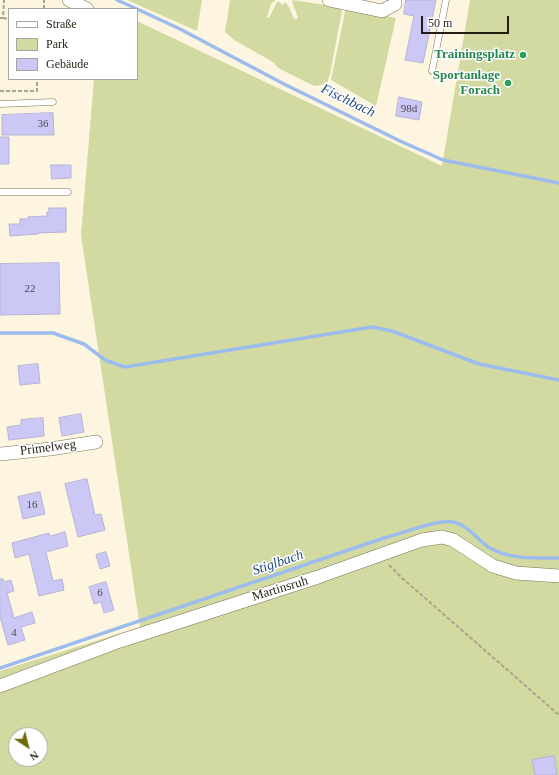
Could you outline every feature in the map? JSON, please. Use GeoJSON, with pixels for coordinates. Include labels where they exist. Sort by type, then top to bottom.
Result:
{"type":"FeatureCollection","features":[{"type":"Feature","properties":{"kind":"street"},"geometry":{"type":"LineString","coordinates":[[68,0],[85,8]]}},
{"type":"Feature","properties":{"kind":"street"},"geometry":{"type":"LineString","coordinates":[[329,0],[382,11],[395,4],[396,0]]}},
{"type":"Feature","properties":{"kind":"street","name":"Primelweg"},"geometry":{"type":"LineString","coordinates":[[0,454],[50,449],[96,442]]}},
{"type":"Feature","properties":{"kind":"street","name":"Martinsruh"},"geometry":{"type":"LineString","coordinates":[[0,686],[120,641],[318,577],[422,540],[442,537],[453,540],[493,566],[516,573],[559,576]]}},
{"type":"Feature","properties":{"kind":"lane"},"geometry":{"type":"LineString","coordinates":[[432,72],[446,0]]}},
{"type":"Feature","properties":{"kind":"lane"},"geometry":{"type":"LineString","coordinates":[[0,104],[53,102]]}},
{"type":"Feature","properties":{"kind":"lane"},"geometry":{"type":"LineString","coordinates":[[0,192],[68,192]]}},
{"type":"Feature","properties":{"kind":"path"},"geometry":{"type":"LineString","coordinates":[[3,18],[4,0]]}},
{"type":"Feature","properties":{"kind":"path"},"geometry":{"type":"LineString","coordinates":[[0,18],[8,19]]}},
{"type":"Feature","properties":{"kind":"path"},"geometry":{"type":"LineString","coordinates":[[0,91],[37,91],[37,80]]}},
{"type":"Feature","properties":{"kind":"path"},"geometry":{"type":"LineString","coordinates":[[380,555],[402,578],[559,715]]}},
{"type":"Feature","properties":{"kind":"green space"},"geometry":{"type":"Polygon","coordinates":[[[127,0],[202,0],[197,31],[127,0]]]}},
{"type":"Feature","properties":{"kind":"green space"},"geometry":{"type":"Polygon","coordinates":[[[230,0],[276,0],[271,4],[267,17],[269,18],[277,2],[283,5],[285,2],[294,19],[298,19],[292,0],[338,7],[342,11],[327,83],[317,86],[312,85],[278,68],[273,62],[234,40],[225,32],[230,0]]]}},
{"type":"Feature","properties":{"kind":"green space"},"geometry":{"type":"Polygon","coordinates":[[[470,0],[559,0],[559,775],[0,775],[0,671],[140,627],[81,235],[94,80],[138,80],[138,21],[442,166],[470,0]]]}},
{"type":"Feature","properties":{"kind":"green space"},"geometry":{"type":"Polygon","coordinates":[[[346,7],[396,18],[376,106],[331,80],[346,7]]]}},
{"type":"Feature","properties":{"kind":"building"},"geometry":{"type":"Polygon","coordinates":[[[406,0],[436,0],[423,63],[405,60],[414,16],[404,14],[406,0]]]}},
{"type":"Feature","properties":{"kind":"building"},"geometry":{"type":"Polygon","coordinates":[[[399,97],[422,102],[419,120],[396,116],[399,97]]]}},
{"type":"Feature","properties":{"kind":"building"},"geometry":{"type":"Polygon","coordinates":[[[53,113],[54,135],[2,135],[2,115],[53,113]]]}},
{"type":"Feature","properties":{"kind":"building"},"geometry":{"type":"Polygon","coordinates":[[[0,137],[9,137],[9,164],[0,164],[0,137]]]}},
{"type":"Feature","properties":{"kind":"building"},"geometry":{"type":"Polygon","coordinates":[[[51,165],[71,165],[71,178],[52,179],[51,165]]]}},
{"type":"Feature","properties":{"kind":"building"},"geometry":{"type":"Polygon","coordinates":[[[49,208],[66,208],[66,232],[10,236],[9,224],[20,224],[20,219],[28,219],[28,217],[47,216],[49,208]]]}},
{"type":"Feature","properties":{"kind":"building"},"geometry":{"type":"Polygon","coordinates":[[[59,263],[60,314],[0,315],[0,264],[59,263]]]}},
{"type":"Feature","properties":{"kind":"building"},"geometry":{"type":"Polygon","coordinates":[[[38,364],[40,383],[20,385],[18,366],[38,364]]]}},
{"type":"Feature","properties":{"kind":"building"},"geometry":{"type":"Polygon","coordinates":[[[81,414],[84,432],[62,436],[59,418],[81,414]]]}},
{"type":"Feature","properties":{"kind":"building"},"geometry":{"type":"Polygon","coordinates":[[[43,418],[44,436],[9,440],[7,427],[21,425],[21,420],[43,418]]]}},
{"type":"Feature","properties":{"kind":"building"},"geometry":{"type":"Polygon","coordinates":[[[87,479],[95,515],[101,514],[105,530],[78,537],[65,484],[87,479]]]}},
{"type":"Feature","properties":{"kind":"building"},"geometry":{"type":"Polygon","coordinates":[[[40,492],[45,514],[23,519],[18,497],[40,492]]]}},
{"type":"Feature","properties":{"kind":"building"},"geometry":{"type":"Polygon","coordinates":[[[65,532],[68,546],[46,552],[53,581],[62,579],[64,590],[39,596],[29,554],[15,558],[12,543],[49,533],[50,536],[65,532]]]}},
{"type":"Feature","properties":{"kind":"building"},"geometry":{"type":"Polygon","coordinates":[[[106,552],[110,566],[100,569],[96,555],[106,552]]]}},
{"type":"Feature","properties":{"kind":"building"},"geometry":{"type":"Polygon","coordinates":[[[0,579],[3,579],[4,582],[11,580],[14,591],[7,593],[14,618],[32,612],[35,623],[21,627],[25,640],[8,645],[0,617],[0,579]]]}},
{"type":"Feature","properties":{"kind":"building"},"geometry":{"type":"Polygon","coordinates":[[[106,582],[114,610],[104,613],[101,602],[94,604],[89,587],[106,582]]]}},
{"type":"Feature","properties":{"kind":"building"},"geometry":{"type":"Polygon","coordinates":[[[554,756],[557,775],[535,775],[532,760],[554,756]]]}},
{"type":"Feature","properties":{"kind":"waterway","name":"Fischbach"},"geometry":{"type":"LineString","coordinates":[[117,0],[135,8]]}},
{"type":"Feature","properties":{"kind":"waterway","name":"Fischbach"},"geometry":{"type":"LineString","coordinates":[[138,9],[180,29],[284,84],[400,141],[443,160],[559,183]]}},
{"type":"Feature","properties":{"kind":"waterway"},"geometry":{"type":"LineString","coordinates":[[0,333],[53,333],[84,344],[105,360],[125,367],[372,327],[392,331],[479,364],[559,380]]}},
{"type":"Feature","properties":{"kind":"waterway","name":"Stiglbach"},"geometry":{"type":"LineString","coordinates":[[0,668],[384,538],[419,527],[438,523],[458,523],[468,529],[490,548],[506,555],[524,558],[559,558]]}},
{"type":"Feature","properties":{"kind":"place","name":"Trainingsplatz"},"geometry":{"type":"Point","coordinates":[523,55]}},
{"type":"Feature","properties":{"kind":"place","name":"Sportanlage Forach"},"geometry":{"type":"Point","coordinates":[508,83]}}]}
